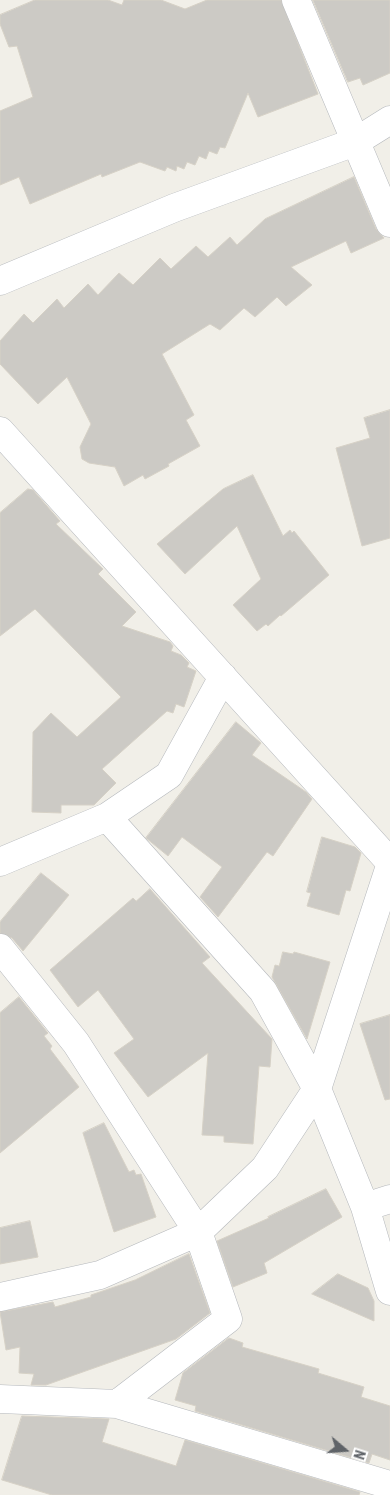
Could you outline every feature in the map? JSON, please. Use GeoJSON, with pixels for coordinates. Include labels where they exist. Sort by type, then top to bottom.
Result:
{"type":"FeatureCollection","features":[{"type":"Feature","properties":{"kind":"street"},"geometry":{"type":"LineString","coordinates":[[296,0],[390,223]]}},
{"type":"Feature","properties":{"kind":"street"},"geometry":{"type":"LineString","coordinates":[[0,281],[174,208],[355,142],[390,120]]}},
{"type":"Feature","properties":{"kind":"street"},"geometry":{"type":"LineString","coordinates":[[0,431],[390,862]]}},
{"type":"Feature","properties":{"kind":"street"},"geometry":{"type":"LineString","coordinates":[[0,862],[107,817],[169,775],[223,677]]}},
{"type":"Feature","properties":{"kind":"street"},"geometry":{"type":"LineString","coordinates":[[107,817],[263,991],[378,1203],[390,1291]]}},
{"type":"Feature","properties":{"kind":"street"},"geometry":{"type":"LineString","coordinates":[[0,1297],[100,1275],[198,1232],[265,1168],[317,1089],[390,866]]}},
{"type":"Feature","properties":{"kind":"street"},"geometry":{"type":"LineString","coordinates":[[0,948],[76,1043],[198,1232],[228,1319],[117,1404]]}},
{"type":"Feature","properties":{"kind":"street"},"geometry":{"type":"LineString","coordinates":[[0,1399],[117,1404],[390,1485]]}},
{"type":"Feature","properties":{"kind":"building"},"geometry":{"type":"Polygon","coordinates":[[[35,0],[108,0],[122,5],[124,0],[161,0],[185,9],[207,0],[281,0],[318,94],[258,117],[248,93],[225,148],[220,147],[217,154],[209,151],[206,159],[199,156],[195,165],[187,162],[184,169],[177,166],[176,171],[167,167],[165,171],[140,162],[102,177],[101,174],[30,204],[19,177],[0,185],[0,111],[33,97],[17,46],[9,47],[0,24],[0,15],[35,0]]]}},
{"type":"Feature","properties":{"kind":"building"},"geometry":{"type":"Polygon","coordinates":[[[313,0],[390,0],[390,73],[363,85],[360,78],[348,82],[313,0]]]}},
{"type":"Feature","properties":{"kind":"building"},"geometry":{"type":"Polygon","coordinates":[[[354,177],[376,229],[384,238],[351,253],[346,241],[291,267],[312,285],[286,306],[277,297],[255,317],[244,308],[220,330],[210,324],[162,354],[194,415],[186,420],[200,446],[145,479],[143,475],[124,486],[115,467],[89,463],[82,459],[80,447],[91,424],[67,377],[38,404],[0,364],[0,341],[24,314],[33,323],[57,299],[64,308],[88,284],[98,295],[119,273],[133,285],[160,258],[171,269],[196,246],[208,257],[230,237],[237,245],[265,219],[354,177]]]}},
{"type":"Feature","properties":{"kind":"building"},"geometry":{"type":"Polygon","coordinates":[[[390,410],[390,538],[362,546],[336,448],[370,438],[364,418],[390,410]]]}},
{"type":"Feature","properties":{"kind":"building"},"geometry":{"type":"Polygon","coordinates":[[[253,475],[283,536],[290,530],[292,533],[294,531],[329,575],[281,616],[268,626],[266,624],[257,631],[233,605],[261,579],[237,526],[185,574],[157,544],[223,489],[253,475]]]}},
{"type":"Feature","properties":{"kind":"building"},"geometry":{"type":"Polygon","coordinates":[[[28,489],[33,490],[60,521],[56,524],[103,569],[98,574],[136,612],[122,626],[170,642],[173,646],[171,651],[181,655],[189,663],[187,667],[196,671],[184,707],[176,704],[173,713],[167,711],[102,769],[116,783],[94,805],[61,805],[61,813],[32,812],[33,732],[51,713],[77,737],[121,697],[35,609],[0,636],[0,513],[28,489]]]}},
{"type":"Feature","properties":{"kind":"building"},"geometry":{"type":"Polygon","coordinates":[[[236,722],[261,743],[252,755],[306,792],[312,799],[273,856],[267,852],[218,917],[200,897],[222,867],[182,837],[168,856],[146,838],[236,722]]]}},
{"type":"Feature","properties":{"kind":"building"},"geometry":{"type":"Polygon","coordinates":[[[322,837],[355,847],[361,853],[350,891],[346,890],[339,915],[307,906],[311,893],[307,892],[322,837]]]}},
{"type":"Feature","properties":{"kind":"building"},"geometry":{"type":"Polygon","coordinates":[[[41,873],[69,895],[23,951],[12,938],[0,933],[0,922],[41,873]]]}},
{"type":"Feature","properties":{"kind":"building"},"geometry":{"type":"Polygon","coordinates":[[[150,889],[210,957],[202,963],[272,1039],[270,1067],[259,1066],[253,1144],[224,1142],[224,1136],[202,1135],[208,1053],[148,1097],[114,1053],[134,1039],[98,990],[78,1007],[50,970],[133,898],[136,901],[150,889]]]}},
{"type":"Feature","properties":{"kind":"building"},"geometry":{"type":"Polygon","coordinates":[[[283,952],[293,954],[294,952],[330,962],[307,1039],[272,977],[275,965],[279,966],[283,952]]]}},
{"type":"Feature","properties":{"kind":"building"},"geometry":{"type":"Polygon","coordinates":[[[19,997],[48,1033],[44,1036],[52,1046],[50,1049],[79,1087],[0,1153],[0,1013],[19,997]]]}},
{"type":"Feature","properties":{"kind":"building"},"geometry":{"type":"Polygon","coordinates":[[[390,1015],[390,1099],[385,1100],[360,1024],[390,1015]]]}},
{"type":"Feature","properties":{"kind":"building"},"geometry":{"type":"Polygon","coordinates":[[[104,1123],[129,1172],[134,1170],[136,1175],[141,1174],[156,1217],[114,1232],[83,1133],[104,1123]]]}},
{"type":"Feature","properties":{"kind":"building"},"geometry":{"type":"Polygon","coordinates":[[[326,1189],[342,1217],[264,1263],[267,1273],[233,1287],[217,1241],[269,1218],[326,1189]]]}},
{"type":"Feature","properties":{"kind":"building"},"geometry":{"type":"Polygon","coordinates":[[[30,1221],[38,1257],[0,1264],[0,1228],[30,1221]]]}},
{"type":"Feature","properties":{"kind":"building"},"geometry":{"type":"Polygon","coordinates":[[[189,1254],[210,1313],[176,1339],[46,1385],[31,1385],[34,1374],[19,1373],[20,1347],[6,1350],[0,1312],[53,1302],[55,1307],[91,1297],[91,1295],[135,1280],[189,1254]]]}},
{"type":"Feature","properties":{"kind":"building"},"geometry":{"type":"Polygon","coordinates":[[[338,1274],[368,1288],[374,1301],[374,1321],[312,1294],[338,1274]]]}},
{"type":"Feature","properties":{"kind":"building"},"geometry":{"type":"Polygon","coordinates":[[[229,1338],[243,1343],[242,1347],[319,1369],[318,1373],[364,1387],[361,1397],[390,1406],[390,1460],[372,1454],[369,1463],[195,1411],[196,1406],[175,1400],[183,1373],[229,1338]]]}},
{"type":"Feature","properties":{"kind":"building"},"geometry":{"type":"Polygon","coordinates":[[[22,1416],[109,1419],[102,1442],[176,1466],[185,1440],[360,1492],[359,1495],[52,1495],[2,1480],[22,1416]]]}}]}
